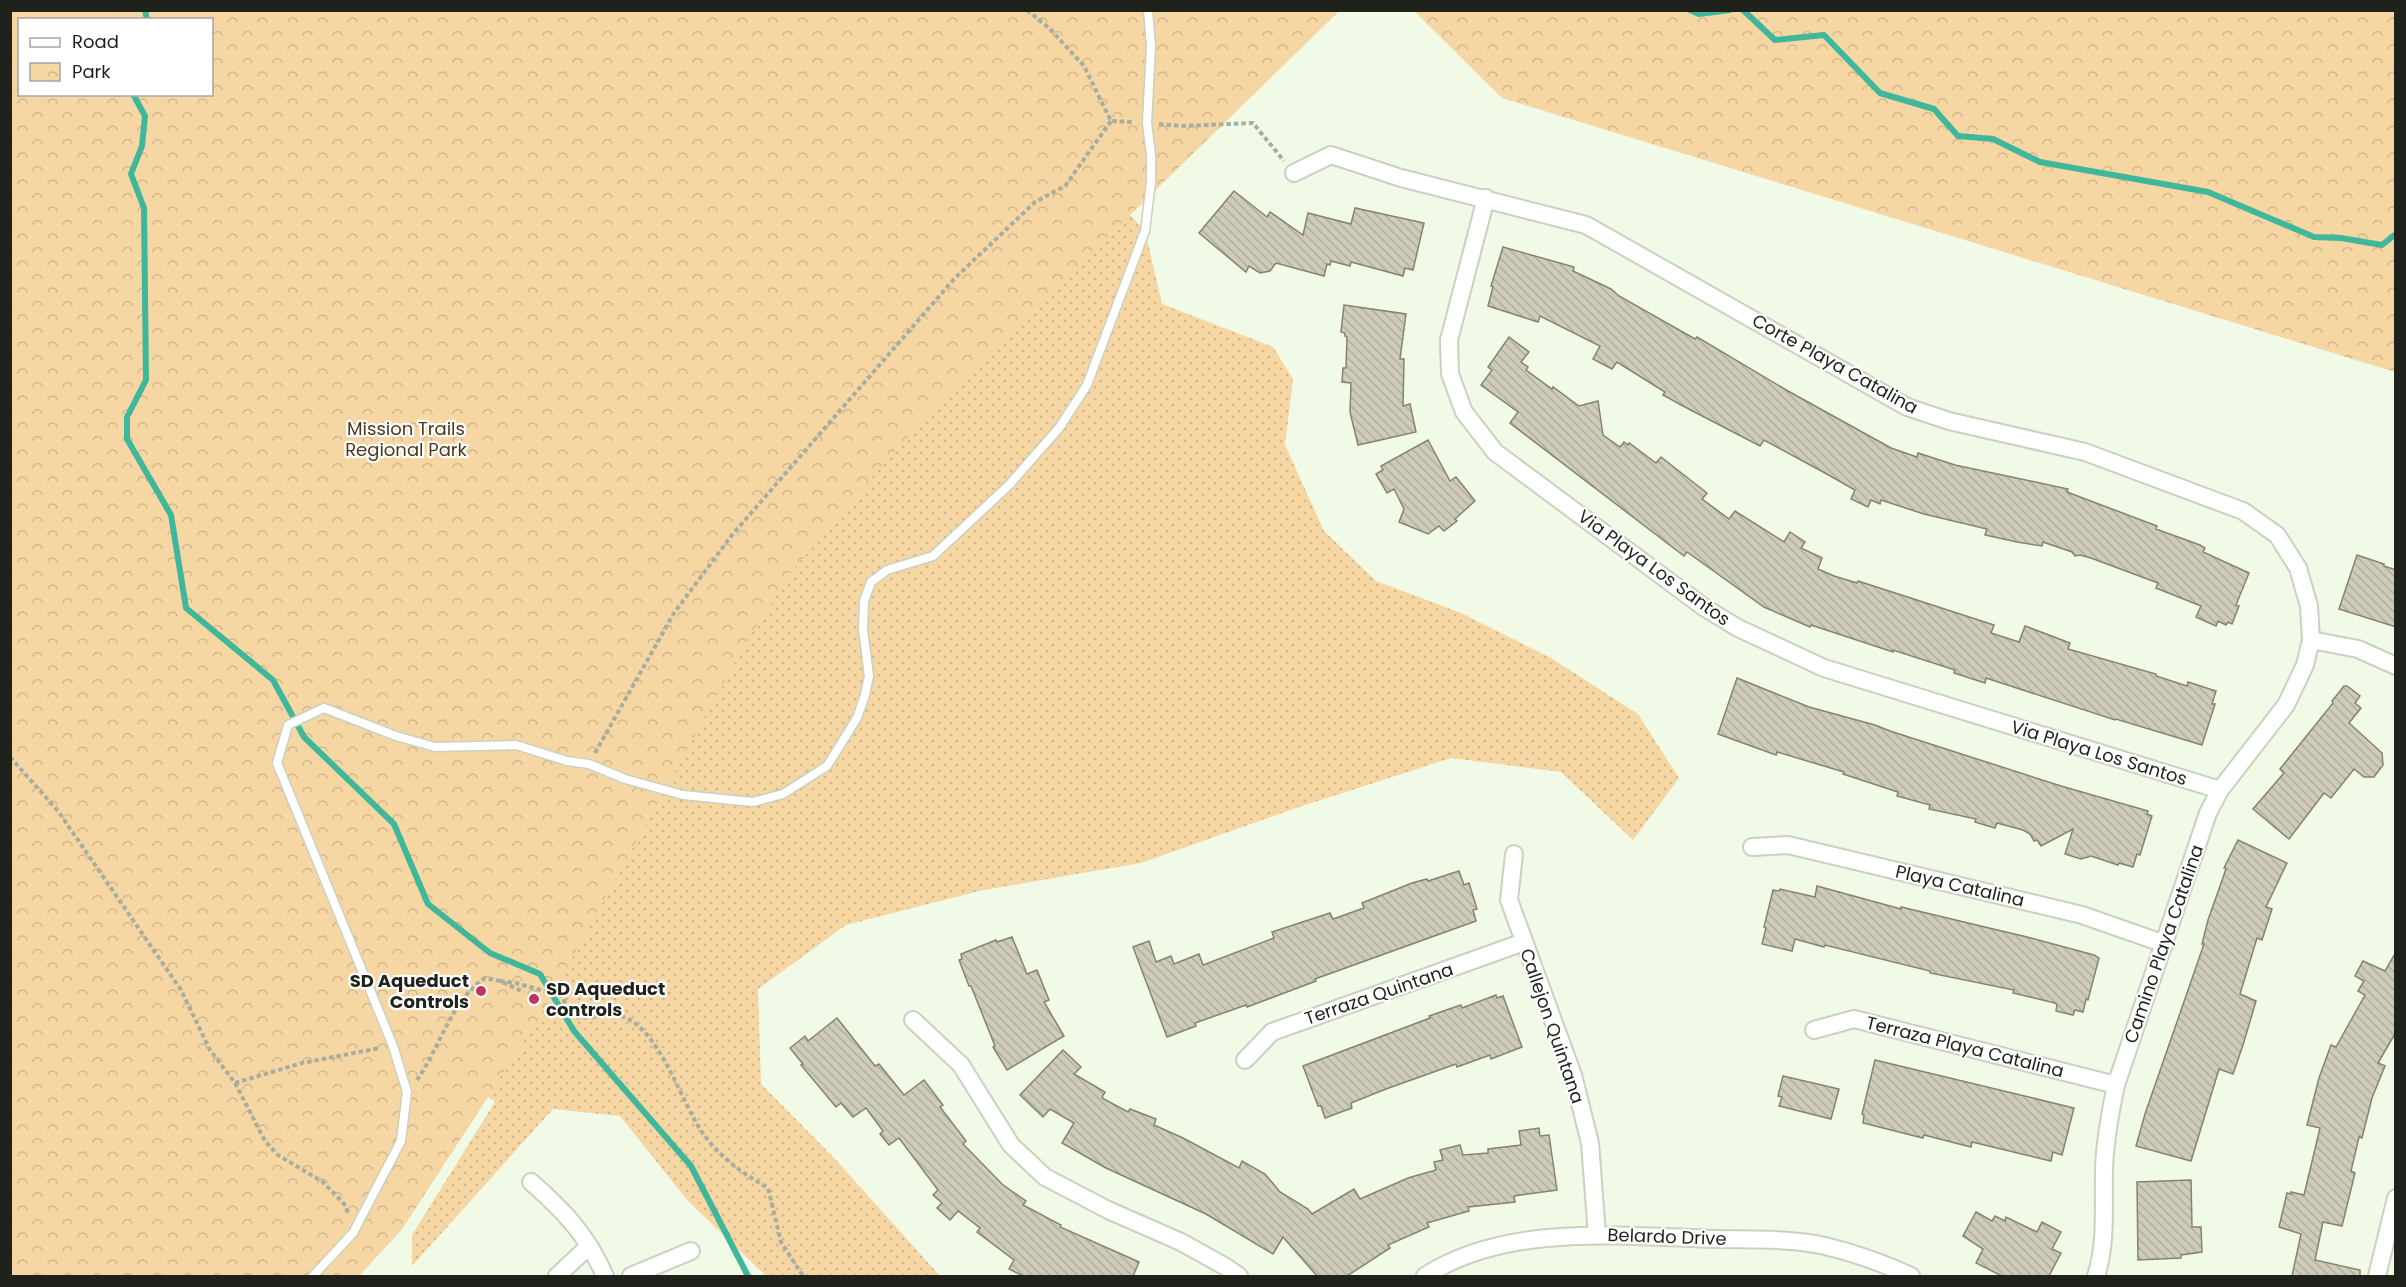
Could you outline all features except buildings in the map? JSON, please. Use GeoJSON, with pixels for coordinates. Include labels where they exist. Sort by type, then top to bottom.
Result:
{"type":"FeatureCollection","features":[{"type":"Feature","properties":{"kind":"street","name":"Corte Playa Catalina"},"geometry":{"type":"LineString","coordinates":[[1294,173],[1331,155],[1401,177],[1586,225],[1907,407],[1949,420],[2085,452],[2243,511],[2277,535],[2298,568],[2310,606],[2311,640]]}},
{"type":"Feature","properties":{"kind":"street","name":"Via Playa Los Santos"},"geometry":{"type":"LineString","coordinates":[[1486,198],[1449,340],[1450,374],[1464,412],[1495,452],[1705,608],[1738,628],[1824,668],[2220,790]]}},
{"type":"Feature","properties":{"kind":"street"},"geometry":{"type":"LineString","coordinates":[[2311,640],[2358,649],[2396,666]]}},
{"type":"Feature","properties":{"kind":"street","name":"Camino Playa Catalina"},"geometry":{"type":"LineString","coordinates":[[2096,1276],[2100,1267],[2103,1228],[2107,1124],[2116,1085],[2208,813],[2220,790],[2286,705],[2305,665],[2311,640]]}},
{"type":"Feature","properties":{"kind":"street","name":"Playa Catalina"},"geometry":{"type":"LineString","coordinates":[[1752,847],[1788,845],[2082,915],[2165,944]]}},
{"type":"Feature","properties":{"kind":"street","name":"Callejon Quintana"},"geometry":{"type":"LineString","coordinates":[[1514,854],[1509,900],[1573,1075],[1590,1143],[1597,1235]]}},
{"type":"Feature","properties":{"kind":"street","name":"Terraza Quintana"},"geometry":{"type":"LineString","coordinates":[[1245,1060],[1272,1032],[1524,942]]}},
{"type":"Feature","properties":{"kind":"street","name":"Terraza Playa Catalina"},"geometry":{"type":"LineString","coordinates":[[1814,1030],[1854,1019],[2116,1085]]}},
{"type":"Feature","properties":{"kind":"street"},"geometry":{"type":"LineString","coordinates":[[913,1020],[962,1065],[1011,1145],[1045,1177],[1181,1242],[1239,1276]]}},
{"type":"Feature","properties":{"kind":"street"},"geometry":{"type":"LineString","coordinates":[[531,1182],[563,1210],[589,1246],[605,1276]]}},
{"type":"Feature","properties":{"kind":"street"},"geometry":{"type":"LineString","coordinates":[[2377,1276],[2396,1198]]}},
{"type":"Feature","properties":{"kind":"street","name":"Belardo Drive"},"geometry":{"type":"LineString","coordinates":[[1425,1276],[1446,1262],[1507,1244],[1597,1235],[1823,1245],[1884,1263],[1911,1276]]}},
{"type":"Feature","properties":{"kind":"street"},"geometry":{"type":"LineString","coordinates":[[557,1276],[589,1246]]}},
{"type":"Feature","properties":{"kind":"street"},"geometry":{"type":"LineString","coordinates":[[631,1276],[691,1251]]}},
{"type":"Feature","properties":{"kind":"lane"},"geometry":{"type":"LineString","coordinates":[[314,1276],[353,1233],[401,1141],[407,1092],[393,1046],[277,763],[288,725],[324,708],[396,736],[435,747],[516,745],[567,761],[589,764],[625,779],[683,795],[753,802],[783,794],[827,766],[857,718],[869,676],[862,630],[864,602],[871,582],[887,570],[933,556],[1010,485],[1059,428],[1087,385],[1146,231],[1151,182],[1151,155],[1147,123],[1151,46],[1148,10]]}},
{"type":"Feature","properties":{"kind":"path"},"geometry":{"type":"LineString","coordinates":[[1028,10],[1050,27],[1084,66],[1111,121]]}},
{"type":"Feature","properties":{"kind":"path"},"geometry":{"type":"LineString","coordinates":[[1111,121],[1182,126],[1253,123],[1294,173]]}},
{"type":"Feature","properties":{"kind":"path"},"geometry":{"type":"LineString","coordinates":[[589,764],[674,613],[732,535],[956,278],[1035,202],[1065,186],[1111,121]]}},
{"type":"Feature","properties":{"kind":"path"},"geometry":{"type":"LineString","coordinates":[[10,757],[58,812],[181,990],[210,1050],[235,1083],[265,1141],[278,1155],[323,1182],[346,1206],[353,1233]]}},
{"type":"Feature","properties":{"kind":"path"},"geometry":{"type":"LineString","coordinates":[[407,1092],[422,1072],[461,1002],[473,986],[484,978],[516,983],[562,996],[567,1008],[575,1017],[590,1019],[620,1016],[639,1025],[669,1070],[701,1130],[719,1154],[768,1188],[781,1242],[802,1276]]}},
{"type":"Feature","properties":{"kind":"path"},"geometry":{"type":"LineString","coordinates":[[500,981],[524,992]]}},
{"type":"Feature","properties":{"kind":"path"},"geometry":{"type":"LineString","coordinates":[[235,1083],[303,1063],[393,1046]]}},
{"type":"Feature","properties":{"kind":"green space","name":"Mission Trails Regional Park"},"geometry":{"type":"Polygon","coordinates":[[[10,11],[1339,11],[1130,215],[1145,231],[1162,304],[1273,347],[1293,379],[1285,445],[1324,531],[1376,581],[1461,613],[1551,658],[1638,714],[1679,778],[1633,840],[1561,772],[1451,758],[1299,807],[1141,863],[979,891],[846,925],[758,989],[761,1084],[836,1160],[940,1276],[766,1276],[688,1201],[620,1116],[553,1109],[412,1266],[412,1235],[495,1102],[488,1097],[402,1229],[359,1276],[11,1276],[10,11]]]}},
{"type":"Feature","properties":{"kind":"green space","name":"Mission Trails Regional Park"},"geometry":{"type":"Polygon","coordinates":[[[10,11],[1339,11],[928,412],[792,571],[746,642],[542,1013],[402,1229],[359,1276],[11,1276],[10,11]]]}},
{"type":"Feature","properties":{"kind":"green space"},"geometry":{"type":"Polygon","coordinates":[[[1414,11],[2395,11],[2395,372],[1502,98],[1414,11]]]}},
{"type":"Feature","properties":{"kind":"waterway"},"geometry":{"type":"LineString","coordinates":[[145,10],[147,18]]}},
{"type":"Feature","properties":{"kind":"waterway"},"geometry":{"type":"LineString","coordinates":[[1690,10],[1699,14],[1730,10]]}},
{"type":"Feature","properties":{"kind":"waterway"},"geometry":{"type":"LineString","coordinates":[[1743,10],[1775,40],[1824,35],[1880,93],[1934,109],[1958,136],[1993,139],[2040,162],[2208,192],[2314,237],[2341,238],[2382,245],[2396,234]]}},
{"type":"Feature","properties":{"kind":"waterway"},"geometry":{"type":"LineString","coordinates":[[134,96],[145,116],[142,146],[131,174],[144,208],[146,380],[127,417],[127,439],[171,515],[186,608],[273,680],[304,737],[394,824],[428,904],[490,953],[540,974],[574,1031],[691,1166],[748,1276]]}},
{"type":"Feature","properties":{"kind":"place","name":"SD Aqueduct Controls"},"geometry":{"type":"Point","coordinates":[481,991]}},
{"type":"Feature","properties":{"kind":"place","name":"SD Aqueduct controls"},"geometry":{"type":"Point","coordinates":[534,999]}}]}
